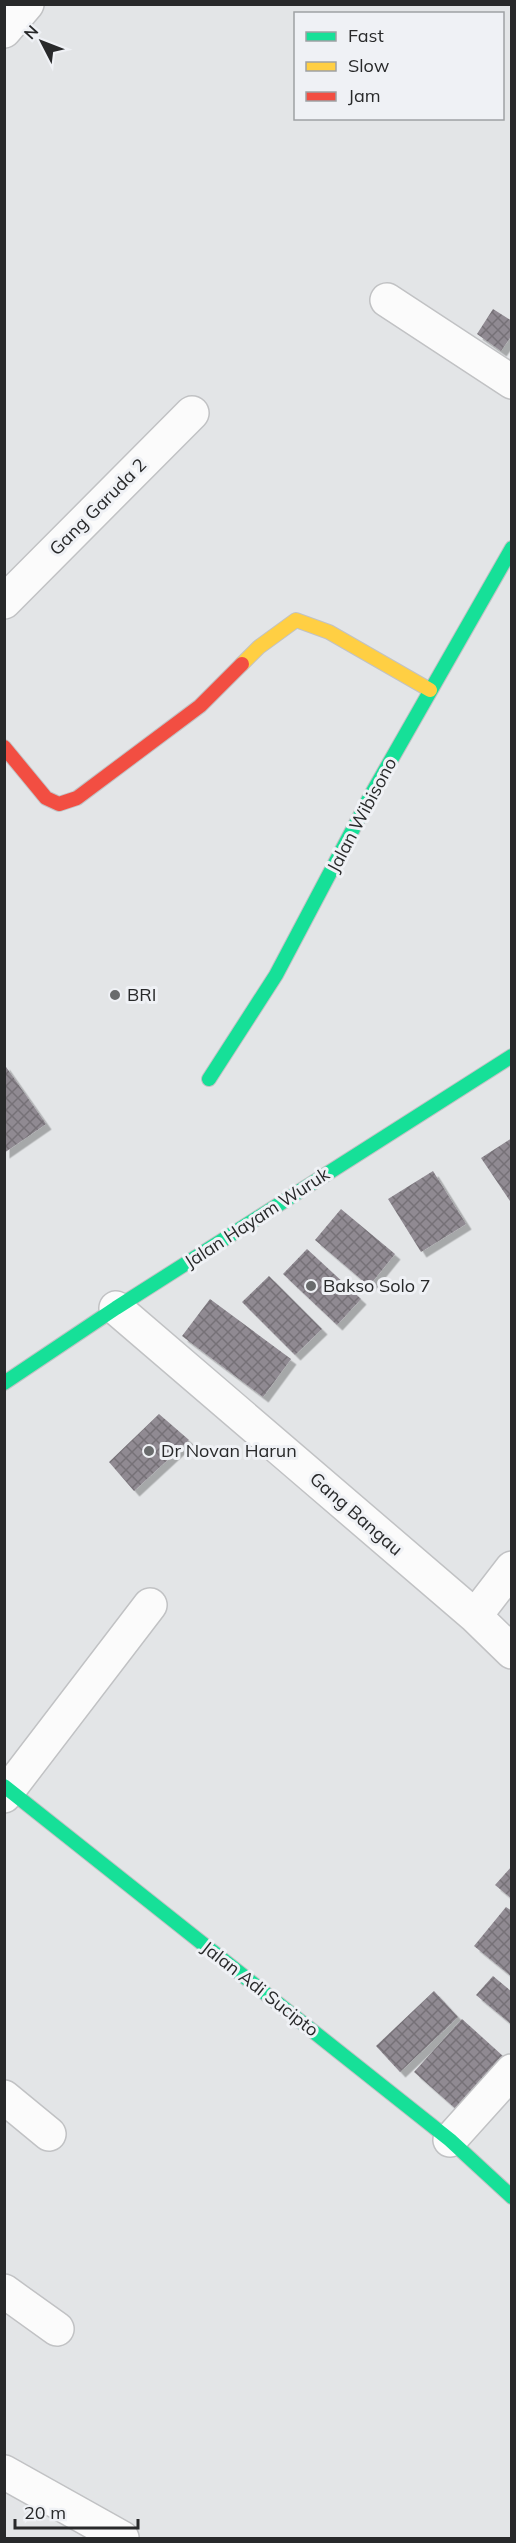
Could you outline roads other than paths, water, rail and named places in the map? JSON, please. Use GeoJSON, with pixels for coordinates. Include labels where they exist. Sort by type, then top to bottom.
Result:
{"type":"FeatureCollection","features":[{"type":"Feature","properties":{"kind":"street"},"geometry":{"type":"LineString","coordinates":[[4,31],[27,4]]}},
{"type":"Feature","properties":{"kind":"street"},"geometry":{"type":"LineString","coordinates":[[387,300],[512,382]]}},
{"type":"Feature","properties":{"kind":"street","name":"Gang Garuda 2"},"geometry":{"type":"LineString","coordinates":[[4,602],[192,413]]}},
{"type":"Feature","properties":{"kind":"street","name":"Jalan Wibisono"},"geometry":{"type":"LineString","coordinates":[[209,1079],[276,975],[371,795],[512,548]]}},
{"type":"Feature","properties":{"kind":"street"},"geometry":{"type":"LineString","coordinates":[[4,747],[46,798],[59,804],[77,798],[200,706],[259,647],[296,620],[329,632],[430,690]]}},
{"type":"Feature","properties":{"kind":"street","name":"Jalan Hayam Wuruk"},"geometry":{"type":"LineString","coordinates":[[4,1383],[117,1308],[512,1056]]}},
{"type":"Feature","properties":{"kind":"street","name":"Gang Bangau"},"geometry":{"type":"LineString","coordinates":[[117,1308],[475,1616],[512,1652]]}},
{"type":"Feature","properties":{"kind":"street"},"geometry":{"type":"LineString","coordinates":[[475,1616],[512,1568]]}},
{"type":"Feature","properties":{"kind":"street"},"geometry":{"type":"LineString","coordinates":[[6,1791],[150,1605]]}},
{"type":"Feature","properties":{"kind":"street","name":"Jalan Adi Sucipto"},"geometry":{"type":"LineString","coordinates":[[6,1791],[450,2140],[512,2197]]}},
{"type":"Feature","properties":{"kind":"street"},"geometry":{"type":"LineString","coordinates":[[450,2140],[512,2071]]}},
{"type":"Feature","properties":{"kind":"street"},"geometry":{"type":"LineString","coordinates":[[4,2097],[49,2134]]}},
{"type":"Feature","properties":{"kind":"street"},"geometry":{"type":"LineString","coordinates":[[4,2291],[57,2329]]}},
{"type":"Feature","properties":{"kind":"street"},"geometry":{"type":"LineString","coordinates":[[4,2472],[122,2538]]}},
{"type":"Feature","properties":{"kind":"place","name":"BRI"},"geometry":{"type":"Point","coordinates":[115,995]}},
{"type":"Feature","properties":{"kind":"place","name":"Bakso Solo 7"},"geometry":{"type":"Point","coordinates":[311,1286]}},
{"type":"Feature","properties":{"kind":"place","name":"Dr Novan Harun"},"geometry":{"type":"Point","coordinates":[149,1451]}}]}
